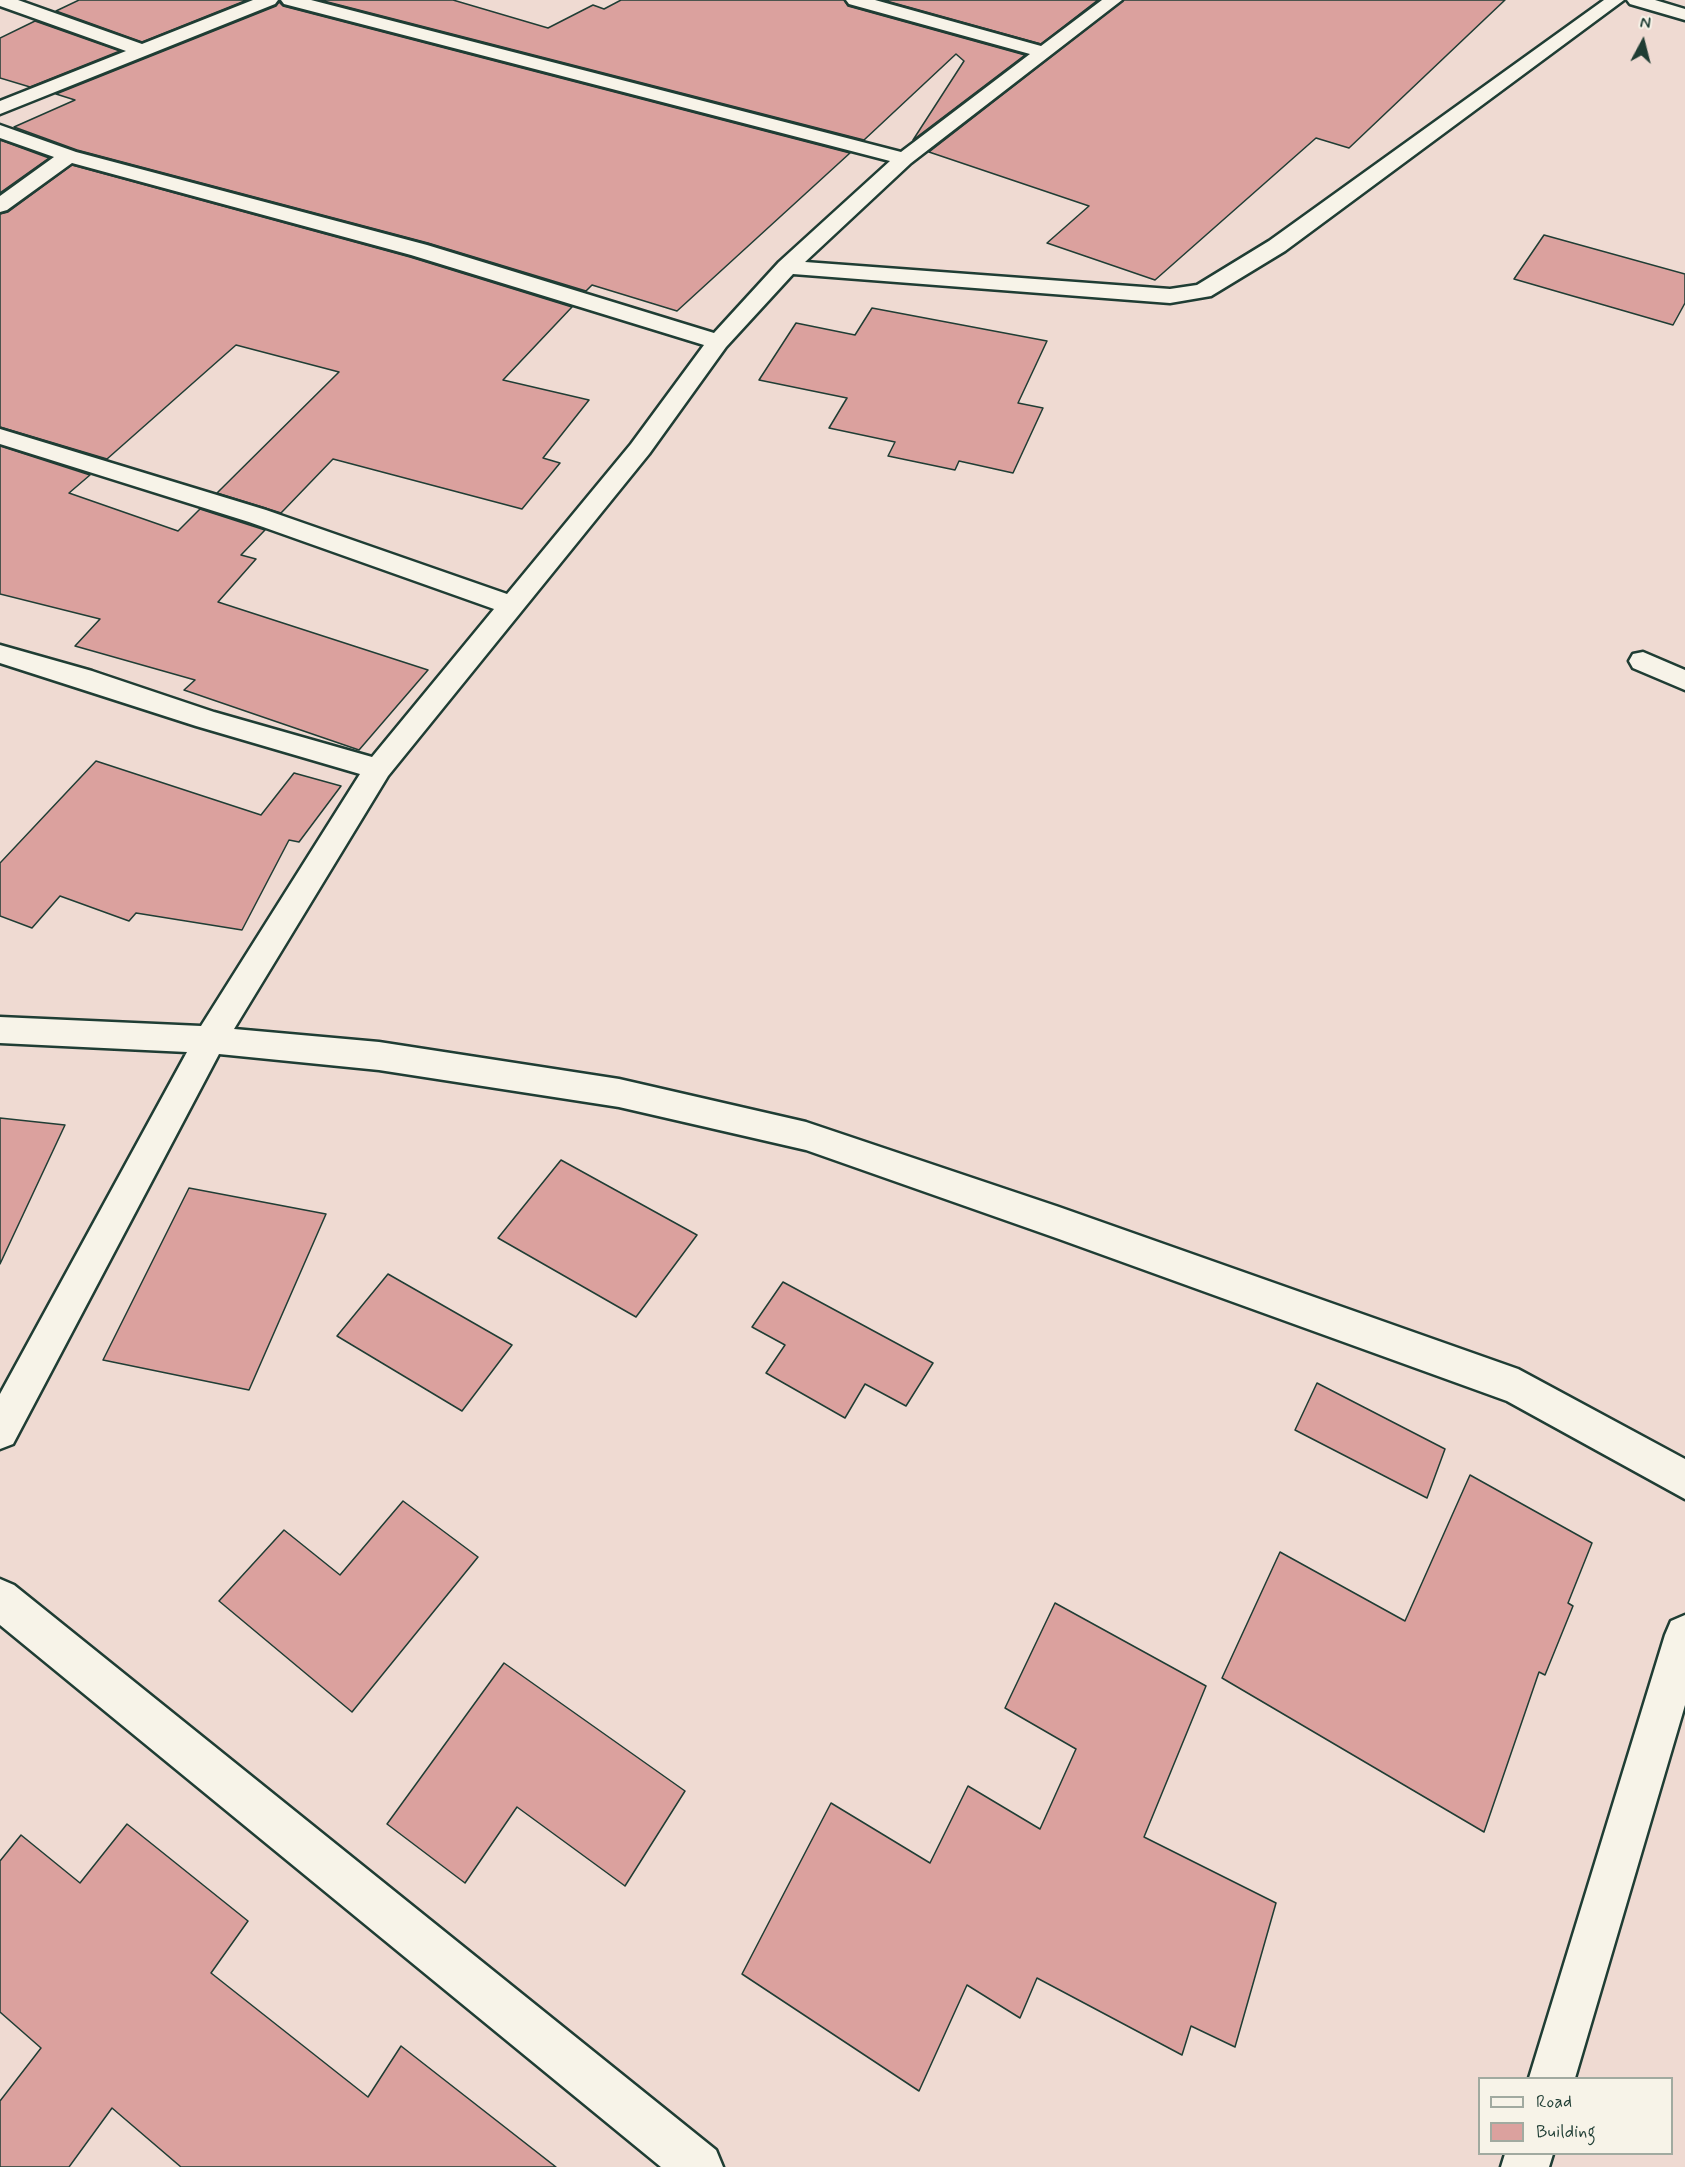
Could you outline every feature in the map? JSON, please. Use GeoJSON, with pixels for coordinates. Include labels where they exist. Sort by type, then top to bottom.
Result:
{"type":"FeatureCollection","features":[{"type":"Feature","properties":{"kind":"main road"},"geometry":{"type":"LineString","coordinates":[[0,108],[269,0]]}},
{"type":"Feature","properties":{"kind":"main road"},"geometry":{"type":"LineString","coordinates":[[290,0],[904,159]]}},
{"type":"Feature","properties":{"kind":"main road"},"geometry":{"type":"LineString","coordinates":[[855,0],[1043,52]]}},
{"type":"Feature","properties":{"kind":"main road"},"geometry":{"type":"LineString","coordinates":[[0,1431],[210,1040],[378,769],[640,449],[718,342],[787,267],[904,159],[1113,0]]}},
{"type":"Feature","properties":{"kind":"main road"},"geometry":{"type":"LineString","coordinates":[[787,267],[1170,296],[1203,291],[1277,246],[1615,0]]}},
{"type":"Feature","properties":{"kind":"main road"},"geometry":{"type":"LineString","coordinates":[[1636,0],[1685,15]]}},
{"type":"Feature","properties":{"kind":"main road"},"geometry":{"type":"LineString","coordinates":[[16,2],[141,50]]}},
{"type":"Feature","properties":{"kind":"main road"},"geometry":{"type":"LineString","coordinates":[[0,131],[69,156],[418,250],[718,342]]}},
{"type":"Feature","properties":{"kind":"main road"},"geometry":{"type":"LineString","coordinates":[[0,206],[69,156]]}},
{"type":"Feature","properties":{"kind":"main road"},"geometry":{"type":"LineString","coordinates":[[0,436],[98,464],[377,555],[512,606]]}},
{"type":"Feature","properties":{"kind":"main road"},"geometry":{"type":"LineString","coordinates":[[0,654],[206,719],[378,769]]}},
{"type":"Feature","properties":{"kind":"main road"},"geometry":{"type":"LineString","coordinates":[[1643,661],[1685,681]]}},
{"type":"Feature","properties":{"kind":"main road"},"geometry":{"type":"LineString","coordinates":[[0,1030],[210,1040],[379,1056],[619,1093],[806,1136],[1059,1223],[1518,1387],[1685,1480]]}},
{"type":"Feature","properties":{"kind":"main road"},"geometry":{"type":"LineString","coordinates":[[0,1599],[699,2167]]}},
{"type":"Feature","properties":{"kind":"main road"},"geometry":{"type":"LineString","coordinates":[[1553,2077],[1685,1635]]}},
{"type":"Feature","properties":{"kind":"building"},"geometry":{"type":"Polygon","coordinates":[[[79,0],[247,0],[142,42],[56,11],[79,0]]]}},
{"type":"Feature","properties":{"kind":"building"},"geometry":{"type":"Polygon","coordinates":[[[320,0],[453,0],[548,28],[593,5],[604,9],[621,0],[844,0],[848,6],[1025,55],[913,140],[964,61],[956,54],[864,140],[320,0]]]}},
{"type":"Feature","properties":{"kind":"building"},"geometry":{"type":"Polygon","coordinates":[[[883,0],[1098,0],[1041,44],[883,0]]]}},
{"type":"Feature","properties":{"kind":"building"},"geometry":{"type":"Polygon","coordinates":[[[1124,0],[1505,0],[1349,148],[1316,138],[1155,280],[1047,243],[1089,206],[929,152],[1124,0]]]}},
{"type":"Feature","properties":{"kind":"building"},"geometry":{"type":"Polygon","coordinates":[[[279,2],[283,6],[850,153],[677,311],[592,285],[586,291],[428,243],[77,150],[14,127],[75,100],[56,94],[276,6],[279,2]]]}},
{"type":"Feature","properties":{"kind":"building"},"geometry":{"type":"Polygon","coordinates":[[[35,21],[120,51],[30,87],[0,78],[0,38],[35,21]]]}},
{"type":"Feature","properties":{"kind":"building"},"geometry":{"type":"Polygon","coordinates":[[[0,140],[49,158],[0,193],[0,140]]]}},
{"type":"Feature","properties":{"kind":"building"},"geometry":{"type":"Polygon","coordinates":[[[72,165],[410,257],[572,307],[503,380],[589,400],[543,458],[560,463],[522,509],[333,459],[281,513],[217,493],[339,372],[236,345],[107,459],[0,427],[0,214],[8,212],[72,165]]]}},
{"type":"Feature","properties":{"kind":"building"},"geometry":{"type":"Polygon","coordinates":[[[1544,235],[1685,274],[1685,303],[1673,325],[1514,279],[1544,235]]]}},
{"type":"Feature","properties":{"kind":"building"},"geometry":{"type":"Polygon","coordinates":[[[872,308],[1047,341],[1018,403],[1043,408],[1013,473],[959,461],[955,470],[888,456],[895,442],[829,428],[847,398],[759,380],[796,323],[855,335],[872,308]]]}},
{"type":"Feature","properties":{"kind":"building"},"geometry":{"type":"Polygon","coordinates":[[[0,446],[90,475],[69,493],[178,531],[200,509],[265,530],[241,555],[256,559],[218,602],[428,670],[359,750],[184,690],[195,680],[75,646],[100,619],[0,594],[0,446]]]}},
{"type":"Feature","properties":{"kind":"building"},"geometry":{"type":"Polygon","coordinates":[[[96,761],[261,815],[294,773],[341,786],[299,842],[289,840],[242,930],[136,913],[129,921],[60,896],[32,928],[0,916],[0,863],[96,761]]]}},
{"type":"Feature","properties":{"kind":"building"},"geometry":{"type":"Polygon","coordinates":[[[0,1118],[65,1125],[0,1264],[0,1118]]]}},
{"type":"Feature","properties":{"kind":"building"},"geometry":{"type":"Polygon","coordinates":[[[561,1160],[697,1235],[636,1317],[498,1238],[561,1160]]]}},
{"type":"Feature","properties":{"kind":"building"},"geometry":{"type":"Polygon","coordinates":[[[189,1188],[326,1214],[249,1390],[103,1360],[189,1188]]]}},
{"type":"Feature","properties":{"kind":"building"},"geometry":{"type":"Polygon","coordinates":[[[388,1274],[512,1345],[462,1411],[337,1336],[388,1274]]]}},
{"type":"Feature","properties":{"kind":"building"},"geometry":{"type":"Polygon","coordinates":[[[783,1282],[933,1363],[906,1406],[865,1384],[845,1418],[766,1373],[785,1345],[752,1327],[783,1282]]]}},
{"type":"Feature","properties":{"kind":"building"},"geometry":{"type":"Polygon","coordinates":[[[1317,1383],[1445,1449],[1427,1498],[1295,1430],[1317,1383]]]}},
{"type":"Feature","properties":{"kind":"building"},"geometry":{"type":"Polygon","coordinates":[[[1470,1475],[1592,1543],[1568,1603],[1573,1606],[1545,1675],[1539,1672],[1484,1832],[1222,1678],[1280,1552],[1405,1621],[1470,1475]]]}},
{"type":"Feature","properties":{"kind":"building"},"geometry":{"type":"Polygon","coordinates":[[[403,1501],[478,1557],[352,1712],[219,1601],[284,1530],[340,1575],[403,1501]]]}},
{"type":"Feature","properties":{"kind":"building"},"geometry":{"type":"Polygon","coordinates":[[[1055,1603],[1206,1686],[1144,1837],[1276,1903],[1235,2047],[1191,2026],[1182,2055],[1037,1978],[1020,2018],[967,1985],[919,2091],[742,1974],[831,1803],[930,1863],[968,1786],[1040,1829],[1076,1749],[1005,1708],[1055,1603]]]}},
{"type":"Feature","properties":{"kind":"building"},"geometry":{"type":"Polygon","coordinates":[[[504,1663],[685,1791],[625,1886],[517,1807],[465,1883],[387,1824],[504,1663]]]}},
{"type":"Feature","properties":{"kind":"building"},"geometry":{"type":"Polygon","coordinates":[[[127,1824],[248,1921],[211,1973],[368,2097],[401,2046],[556,2167],[181,2167],[112,2108],[69,2167],[0,2167],[0,2101],[41,2048],[0,2012],[0,1861],[21,1835],[80,1883],[127,1824]]]}}]}
